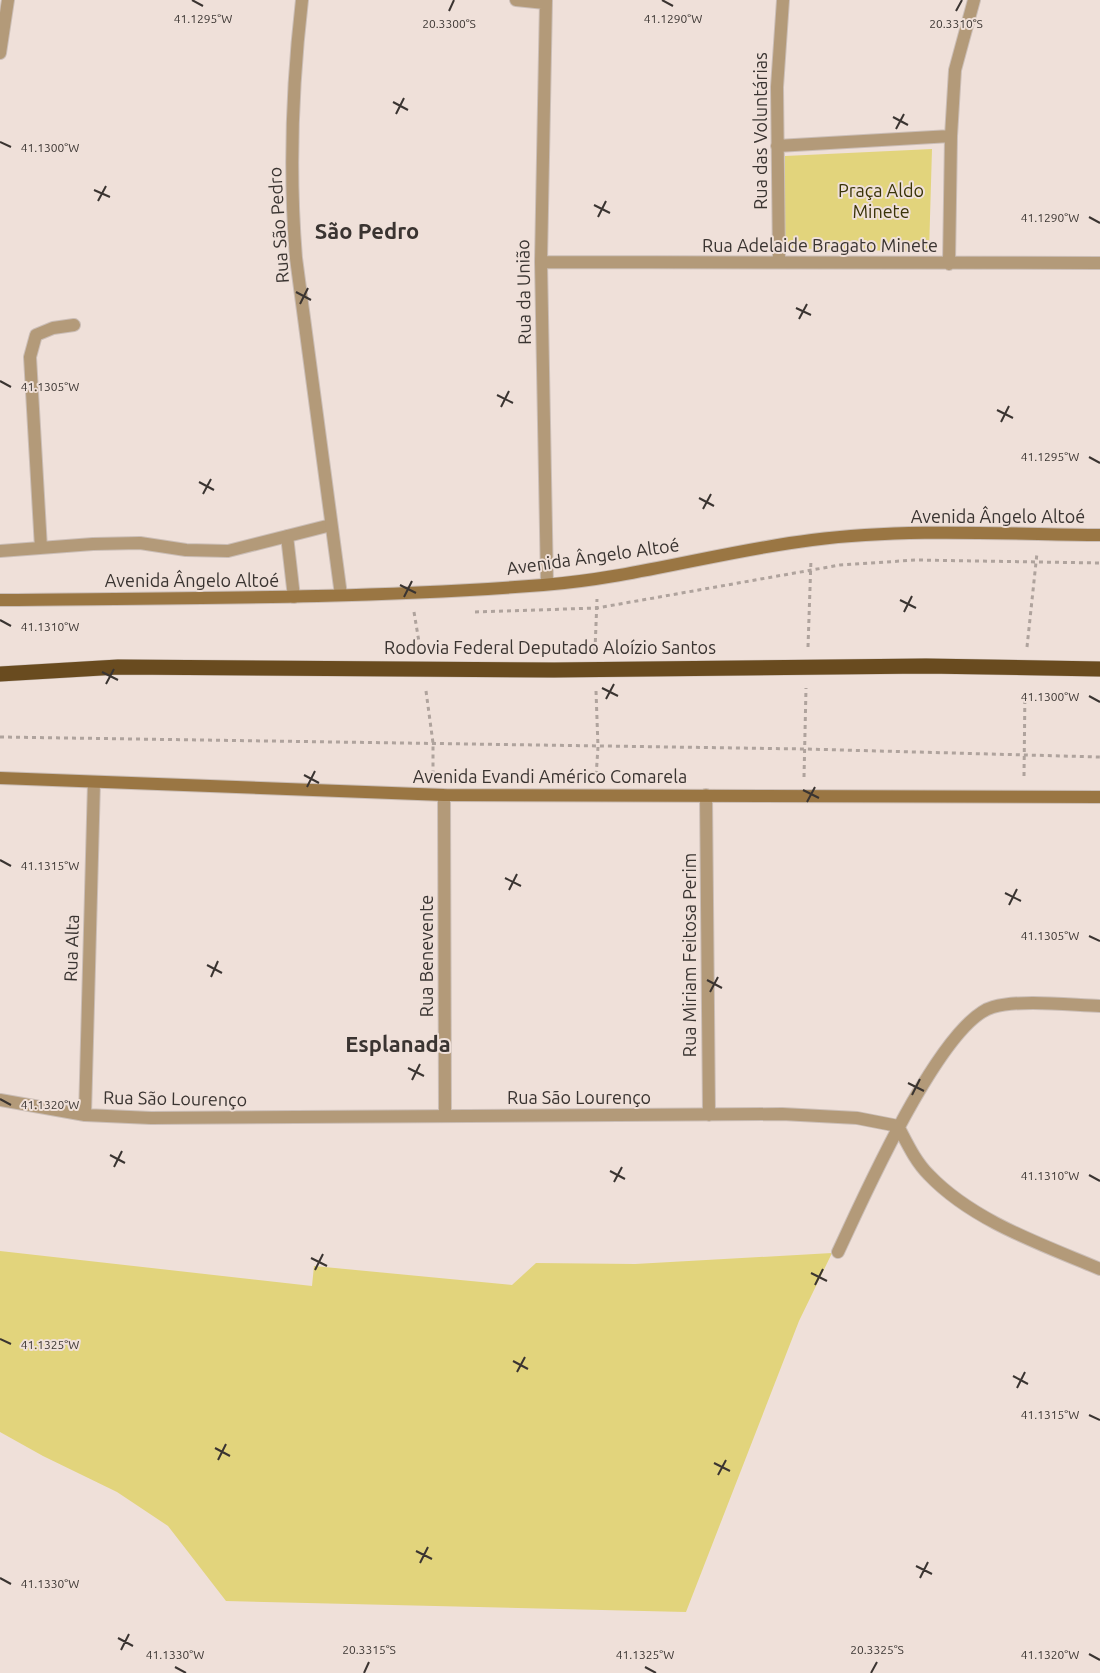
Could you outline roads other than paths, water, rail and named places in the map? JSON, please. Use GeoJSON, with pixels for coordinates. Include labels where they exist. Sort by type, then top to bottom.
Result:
{"type":"FeatureCollection","features":[{"type":"Feature","properties":{"kind":"highway","name":"Rodovia Federal Deputado Aloízio Santos"},"geometry":{"type":"LineString","coordinates":[[0,674],[118,667],[554,670],[866,666],[1100,669]]}},
{"type":"Feature","properties":{"kind":"street"},"geometry":{"type":"LineString","coordinates":[[0,53],[8,0]]}},
{"type":"Feature","properties":{"kind":"street","name":"Rua São Pedro"},"geometry":{"type":"LineString","coordinates":[[302,0],[292,147],[292,205],[296,258],[341,595]]}},
{"type":"Feature","properties":{"kind":"street"},"geometry":{"type":"LineString","coordinates":[[516,0],[546,1]]}},
{"type":"Feature","properties":{"kind":"street","name":"Rua das Voluntárias"},"geometry":{"type":"LineString","coordinates":[[779,262],[777,87],[783,0]]}},
{"type":"Feature","properties":{"kind":"street"},"geometry":{"type":"LineString","coordinates":[[949,264],[951,136],[956,70],[974,0]]}},
{"type":"Feature","properties":{"kind":"street","name":"Rua da União"},"geometry":{"type":"LineString","coordinates":[[546,1],[541,262],[547,584]]}},
{"type":"Feature","properties":{"kind":"street"},"geometry":{"type":"LineString","coordinates":[[777,146],[951,136]]}},
{"type":"Feature","properties":{"kind":"street","name":"Rua Adelaide Bragato Minete"},"geometry":{"type":"LineString","coordinates":[[541,262],[1100,264]]}},
{"type":"Feature","properties":{"kind":"street"},"geometry":{"type":"LineString","coordinates":[[41,548],[30,357],[36,335],[53,328],[74,325]]}},
{"type":"Feature","properties":{"kind":"street"},"geometry":{"type":"LineString","coordinates":[[0,551],[140,543],[209,552],[228,551],[331,525]]}},
{"type":"Feature","properties":{"kind":"street","name":"Avenida Ângelo Altoé"},"geometry":{"type":"LineString","coordinates":[[0,600],[294,598],[547,584],[812,540],[884,534],[1100,535]]}},
{"type":"Feature","properties":{"kind":"street"},"geometry":{"type":"LineString","coordinates":[[287,536],[294,598]]}},
{"type":"Feature","properties":{"kind":"street","name":"Avenida Evandi Américo Comarela"},"geometry":{"type":"LineString","coordinates":[[0,778],[444,795],[1100,797]]}},
{"type":"Feature","properties":{"kind":"street","name":"Rua Alta"},"geometry":{"type":"LineString","coordinates":[[84,1115],[94,782]]}},
{"type":"Feature","properties":{"kind":"street","name":"Rua Benevente"},"geometry":{"type":"LineString","coordinates":[[444,795],[445,1116]]}},
{"type":"Feature","properties":{"kind":"street","name":"Rua Miriam Feitosa Perim"},"geometry":{"type":"LineString","coordinates":[[706,795],[708,1115]]}},
{"type":"Feature","properties":{"kind":"street"},"geometry":{"type":"LineString","coordinates":[[838,1252],[898,1126],[949,1046],[973,1019],[992,1007],[1027,1004],[1100,1006]]}},
{"type":"Feature","properties":{"kind":"street","name":"Rua São Lourenço"},"geometry":{"type":"LineString","coordinates":[[0,1100],[84,1115],[151,1118],[828,1115],[898,1126]]}},
{"type":"Feature","properties":{"kind":"street"},"geometry":{"type":"LineString","coordinates":[[898,1126],[911,1151],[927,1173],[948,1193],[984,1216],[1100,1269]]}},
{"type":"Feature","properties":{"kind":"district","name":"São Pedro"},"geometry":{"type":"Point","coordinates":[367,231]}},
{"type":"Feature","properties":{"kind":"district","name":"Esplanada"},"geometry":{"type":"Point","coordinates":[398,1044]}},
{"type":"Feature","properties":{"kind":"park label","name":"Praça Aldo Minete"},"geometry":{"type":"Point","coordinates":[881,201]}}]}
